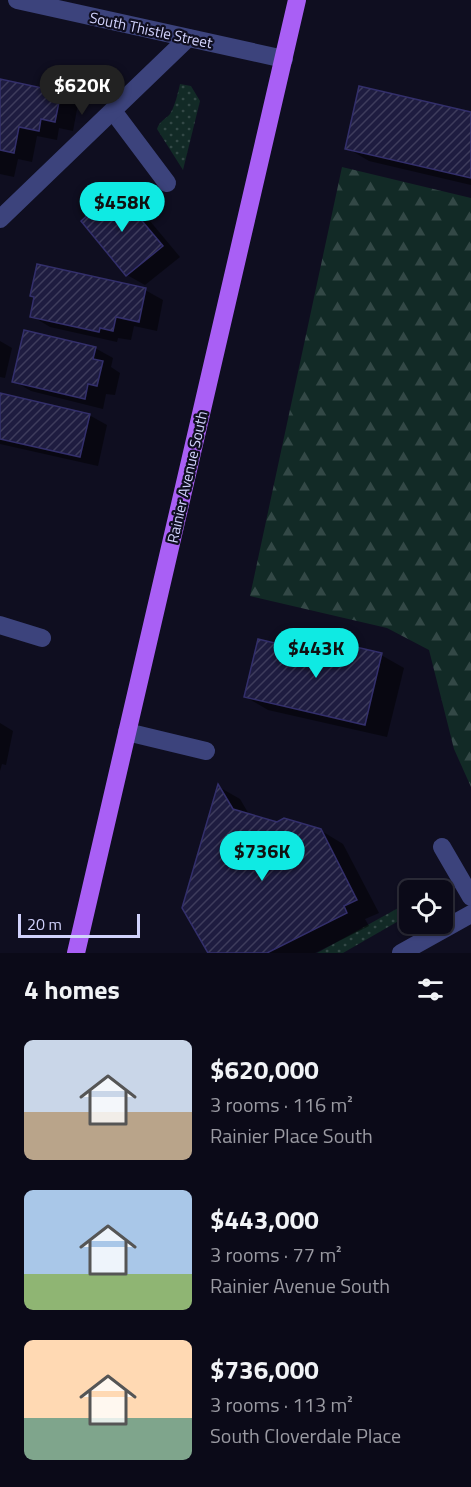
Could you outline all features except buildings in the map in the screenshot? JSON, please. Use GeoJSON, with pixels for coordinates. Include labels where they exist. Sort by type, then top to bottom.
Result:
{"type":"FeatureCollection","features":[{"type":"Feature","properties":{"kind":"main road","name":"Rainier Avenue South"},"geometry":{"type":"LineString","coordinates":[[76,953],[297,0]]}},
{"type":"Feature","properties":{"kind":"street","name":"South Thistle Street"},"geometry":{"type":"LineString","coordinates":[[17,0],[284,59]]}},
{"type":"Feature","properties":{"kind":"street"},"geometry":{"type":"LineString","coordinates":[[0,219],[188,38]]}},
{"type":"Feature","properties":{"kind":"street"},"geometry":{"type":"LineString","coordinates":[[113,111],[166,183]]}},
{"type":"Feature","properties":{"kind":"street"},"geometry":{"type":"LineString","coordinates":[[0,625],[42,638]]}},
{"type":"Feature","properties":{"kind":"street"},"geometry":{"type":"LineString","coordinates":[[128,732],[206,751]]}},
{"type":"Feature","properties":{"kind":"street"},"geometry":{"type":"LineString","coordinates":[[442,846],[471,897]]}},
{"type":"Feature","properties":{"kind":"street"},"geometry":{"type":"LineString","coordinates":[[401,953],[471,914]]}},
{"type":"Feature","properties":{"kind":"green space"},"geometry":{"type":"Polygon","coordinates":[[[180,84],[191,86],[200,101],[183,170],[157,129],[172,111],[180,84]]]}},
{"type":"Feature","properties":{"kind":"green space"},"geometry":{"type":"Polygon","coordinates":[[[342,167],[471,198],[471,787],[454,749],[429,650],[387,628],[250,596],[342,167]]]}},
{"type":"Feature","properties":{"kind":"green space"},"geometry":{"type":"Polygon","coordinates":[[[399,908],[399,921],[343,953],[317,953],[399,908]]]}}]}
